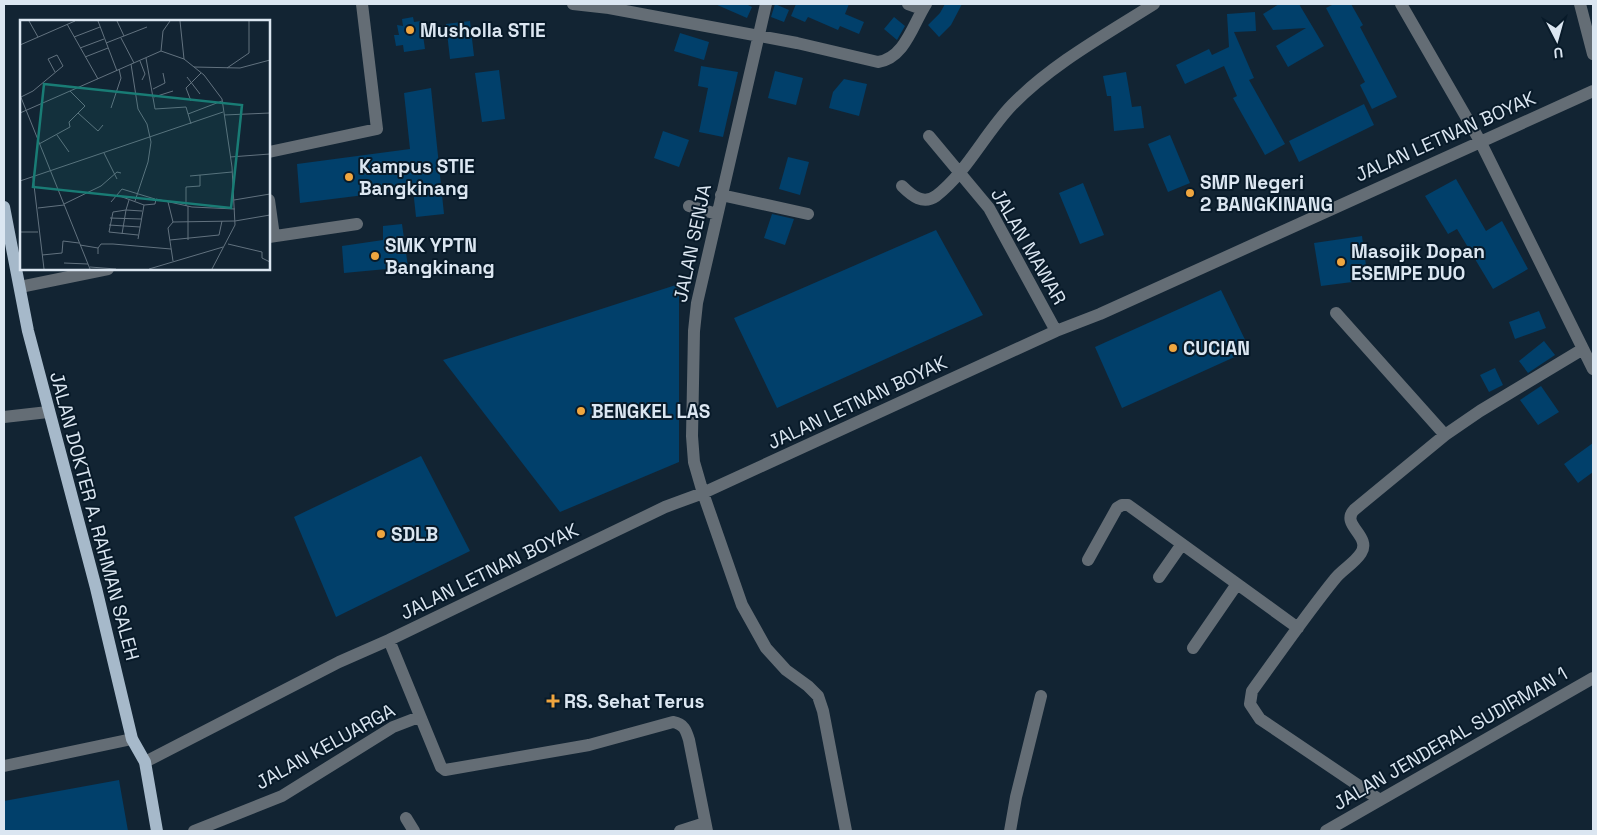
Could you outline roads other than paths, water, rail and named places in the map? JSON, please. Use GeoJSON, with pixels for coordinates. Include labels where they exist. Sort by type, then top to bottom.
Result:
{"type":"FeatureCollection","features":[{"type":"Feature","properties":{"kind":"main road","name":"JALAN DOKTER A. RAHMAN SALEH"},"geometry":{"type":"LineString","coordinates":[[4,207],[48,412],[96,588],[132,739],[145,762],[157,831]]}},
{"type":"Feature","properties":{"kind":"street"},"geometry":{"type":"LineString","coordinates":[[270,152],[378,129],[362,4]]}},
{"type":"Feature","properties":{"kind":"street"},"geometry":{"type":"LineString","coordinates":[[574,4],[609,6],[796,43],[871,61],[884,61],[907,41],[924,7],[908,4]]}},
{"type":"Feature","properties":{"kind":"street","name":"JALAN SENJA"},"geometry":{"type":"LineString","coordinates":[[766,4],[704,263],[694,331],[692,436],[694,462],[742,605],[766,648],[786,670],[818,696],[824,711],[846,831]]}},
{"type":"Feature","properties":{"kind":"street"},"geometry":{"type":"LineString","coordinates":[[902,186],[914,196],[930,200],[943,191],[1010,107],[1028,90],[1057,66],[1154,4]]}},
{"type":"Feature","properties":{"kind":"street"},"geometry":{"type":"LineString","coordinates":[[1401,4],[1480,141],[1593,369]]}},
{"type":"Feature","properties":{"kind":"street"},"geometry":{"type":"LineString","coordinates":[[1580,4],[1593,54]]}},
{"type":"Feature","properties":{"kind":"street","name":"JALAN LETNAN BOYAK"},"geometry":{"type":"LineString","coordinates":[[145,762],[338,662],[388,640],[664,507],[703,493],[1056,331],[1100,314],[1593,91]]}},
{"type":"Feature","properties":{"kind":"street","name":"JALAN MAWAR"},"geometry":{"type":"LineString","coordinates":[[929,136],[944,155],[960,170],[994,216],[1056,331]]}},
{"type":"Feature","properties":{"kind":"street"},"geometry":{"type":"LineString","coordinates":[[721,195],[808,214]]}},
{"type":"Feature","properties":{"kind":"street"},"geometry":{"type":"LineString","coordinates":[[688,206],[717,214]]}},
{"type":"Feature","properties":{"kind":"street"},"geometry":{"type":"LineString","coordinates":[[270,218],[271,236],[357,224]]}},
{"type":"Feature","properties":{"kind":"street"},"geometry":{"type":"LineString","coordinates":[[20,287],[103,270]]}},
{"type":"Feature","properties":{"kind":"street"},"geometry":{"type":"LineString","coordinates":[[1336,313],[1445,435]]}},
{"type":"Feature","properties":{"kind":"street"},"geometry":{"type":"LineString","coordinates":[[1380,800],[1275,730],[1253,711],[1250,704],[1252,691],[1336,577],[1358,557],[1364,548],[1363,539],[1350,522],[1350,514],[1445,435],[1480,411],[1583,348]]}},
{"type":"Feature","properties":{"kind":"street"},"geometry":{"type":"LineString","coordinates":[[4,417],[48,412]]}},
{"type":"Feature","properties":{"kind":"street"},"geometry":{"type":"LineString","coordinates":[[1088,560],[1117,508],[1122,504],[1128,505],[1298,628]]}},
{"type":"Feature","properties":{"kind":"street"},"geometry":{"type":"LineString","coordinates":[[1159,577],[1182,544]]}},
{"type":"Feature","properties":{"kind":"street"},"geometry":{"type":"LineString","coordinates":[[1193,648],[1237,584]]}},
{"type":"Feature","properties":{"kind":"street"},"geometry":{"type":"LineString","coordinates":[[388,640],[419,717],[441,767],[445,770],[589,745],[673,722],[680,723],[685,727],[689,740],[706,827],[680,831]]}},
{"type":"Feature","properties":{"kind":"street","name":"JALAN JENDERAL SUDIRMAN 1"},"geometry":{"type":"LineString","coordinates":[[1326,831],[1593,678]]}},
{"type":"Feature","properties":{"kind":"street"},"geometry":{"type":"LineString","coordinates":[[1010,831],[1016,797],[1041,696]]}},
{"type":"Feature","properties":{"kind":"street","name":"JALAN KELUARGA"},"geometry":{"type":"LineString","coordinates":[[194,831],[282,796],[393,727],[419,717]]}},
{"type":"Feature","properties":{"kind":"street"},"geometry":{"type":"LineString","coordinates":[[4,766],[132,739]]}},
{"type":"Feature","properties":{"kind":"street"},"geometry":{"type":"LineString","coordinates":[[406,818],[414,831]]}},
{"type":"Feature","properties":{"kind":"place","name":"Musholla STIE"},"geometry":{"type":"Point","coordinates":[410,30]}},
{"type":"Feature","properties":{"kind":"place","name":"Kampus STIE Bangkinang"},"geometry":{"type":"Point","coordinates":[349,177]}},
{"type":"Feature","properties":{"kind":"place","name":"SMP Negeri 2 BANGKINANG"},"geometry":{"type":"Point","coordinates":[1190,193]}},
{"type":"Feature","properties":{"kind":"place","name":"SMK YPTN Bangkinang"},"geometry":{"type":"Point","coordinates":[375,256]}},
{"type":"Feature","properties":{"kind":"place","name":"Masojik Dopan ESEMPE DUO"},"geometry":{"type":"Point","coordinates":[1341,262]}},
{"type":"Feature","properties":{"kind":"place","name":"CUCIAN"},"geometry":{"type":"Point","coordinates":[1173,348]}},
{"type":"Feature","properties":{"kind":"place","name":"BENGKEL LAS"},"geometry":{"type":"Point","coordinates":[581,411]}},
{"type":"Feature","properties":{"kind":"place","name":"SDLB"},"geometry":{"type":"Point","coordinates":[381,534]}},
{"type":"Feature","properties":{"kind":"place","name":"RS. Sehat Terus"},"geometry":{"type":"Point","coordinates":[553,701]}}]}
